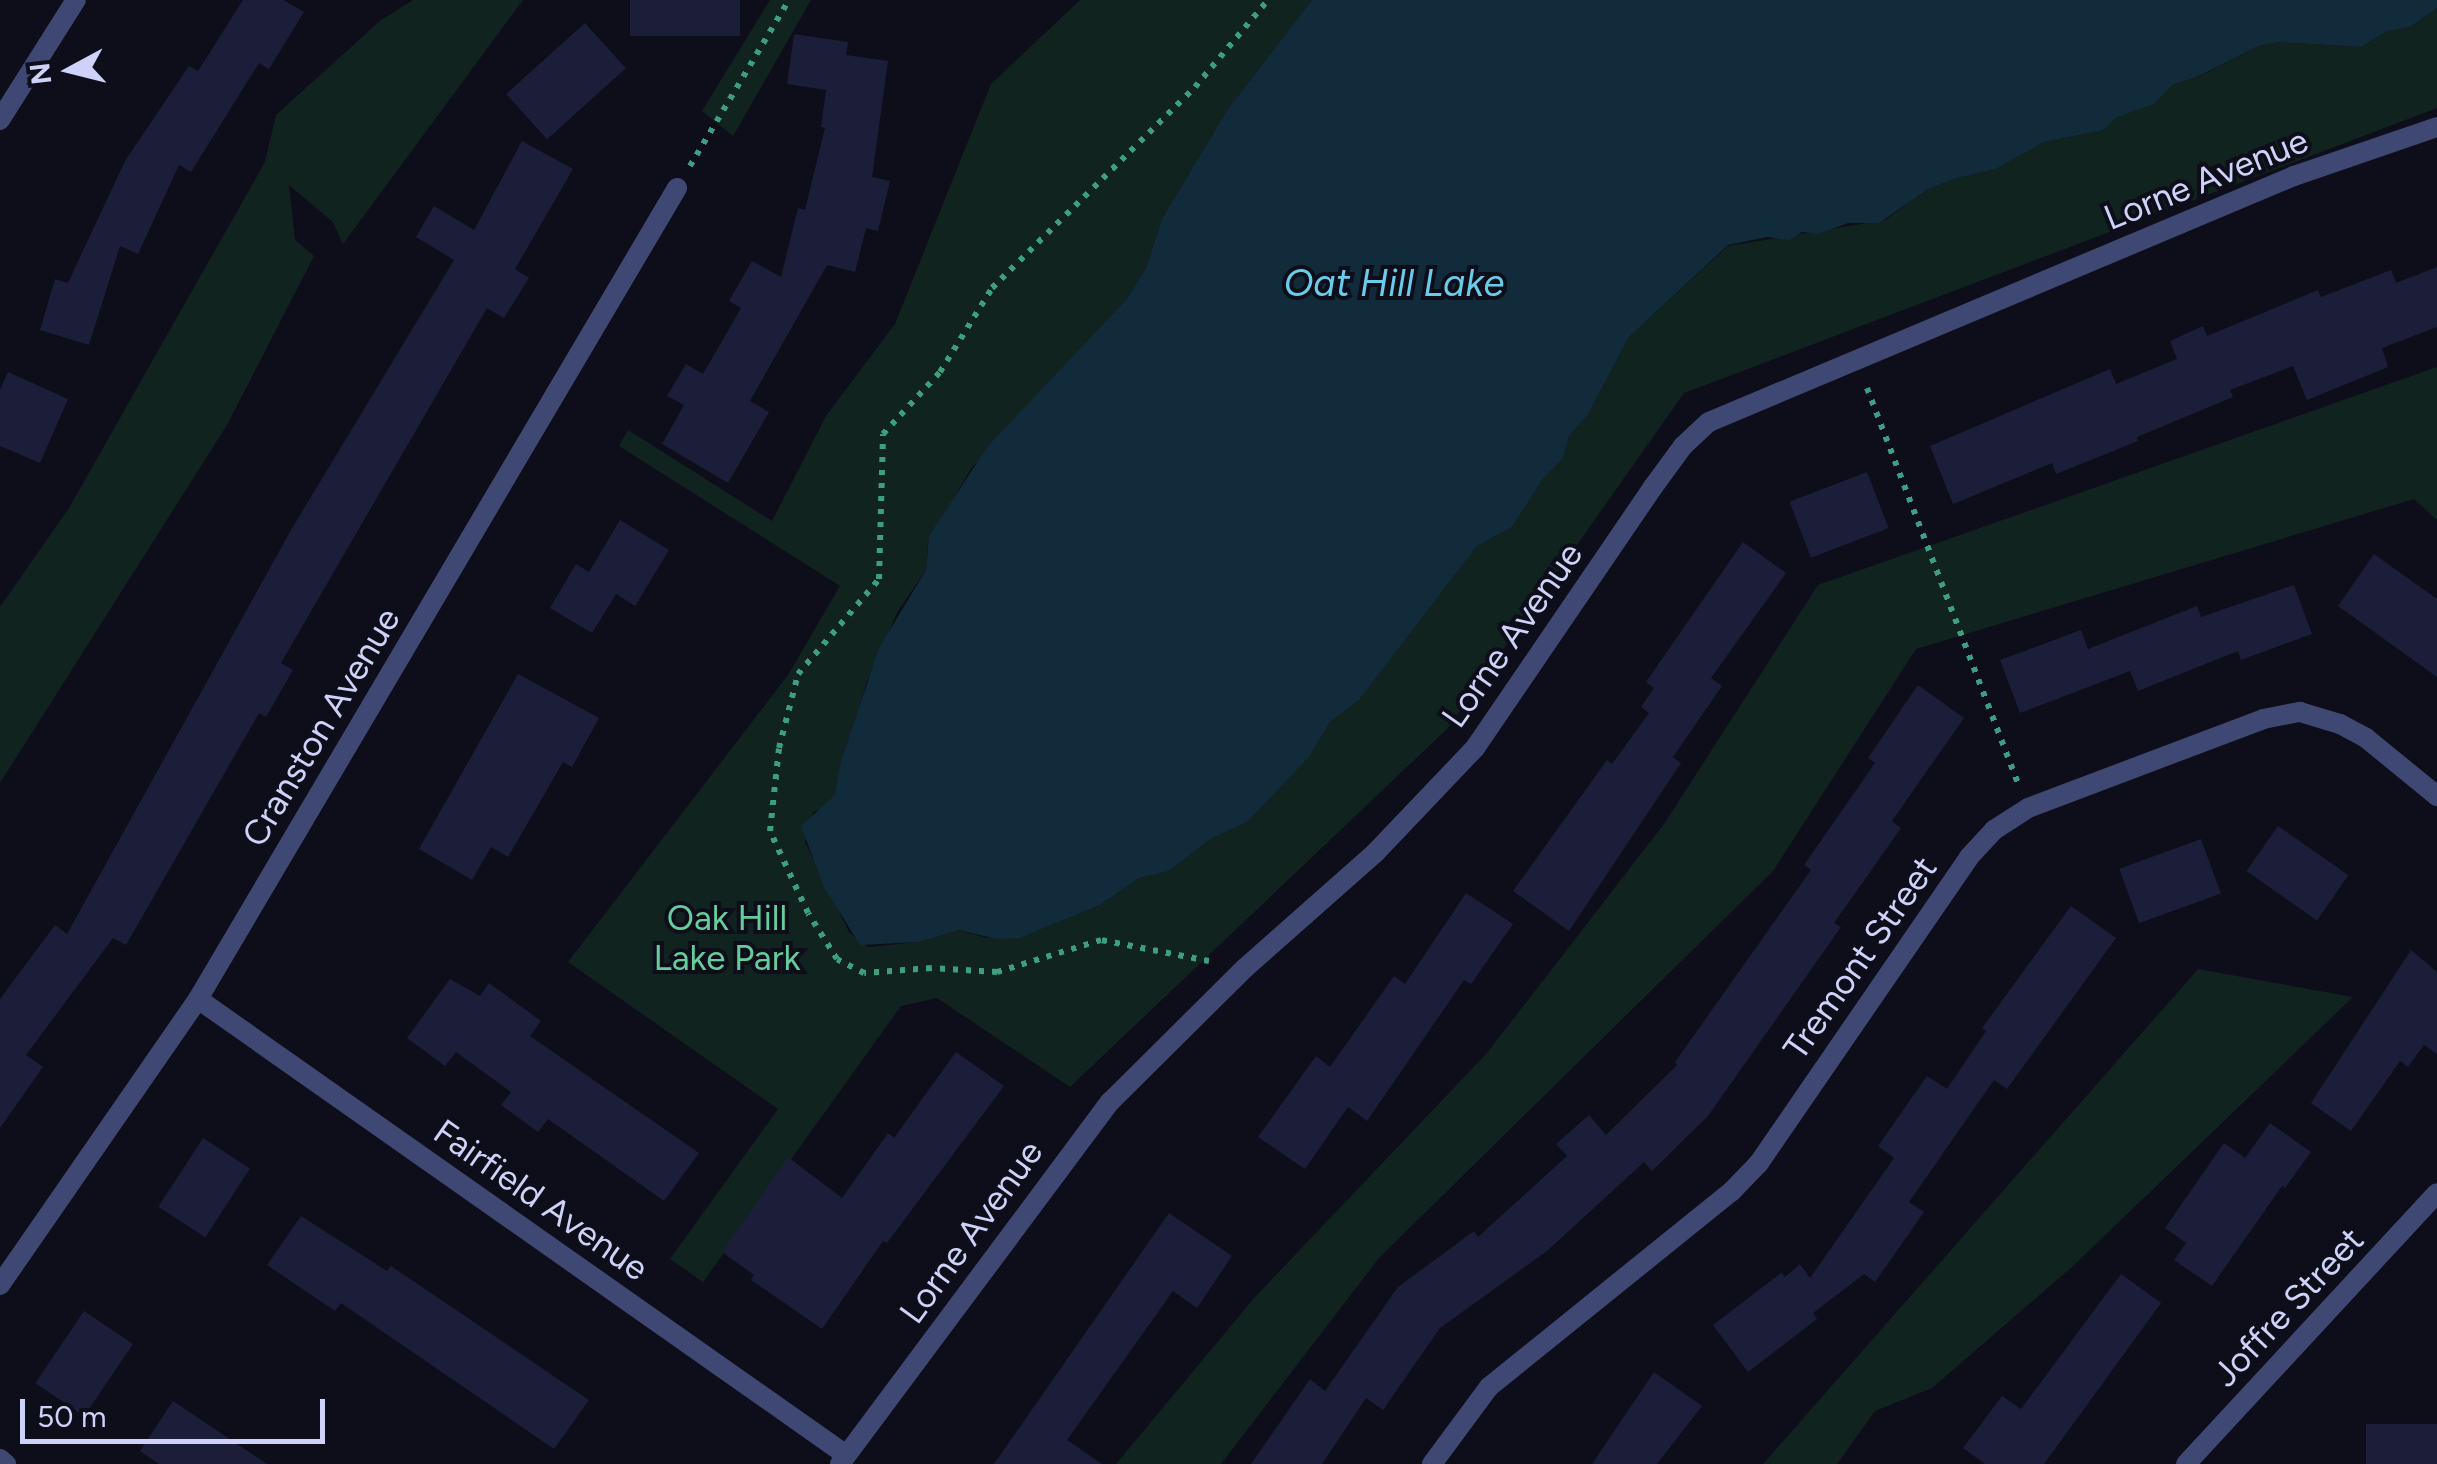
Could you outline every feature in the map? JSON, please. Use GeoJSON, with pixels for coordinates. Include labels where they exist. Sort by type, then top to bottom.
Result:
{"type":"FeatureCollection","features":[{"type":"Feature","properties":{"kind":"street"},"geometry":{"type":"LineString","coordinates":[[0,120],[76,0]]}},
{"type":"Feature","properties":{"kind":"street","name":"Lorne Avenue"},"geometry":{"type":"LineString","coordinates":[[843,1459],[1088,1128],[1244,968],[1375,853],[1475,748],[1683,446],[1709,422],[2294,176],[2437,126]]}},
{"type":"Feature","properties":{"kind":"street","name":"Cranston Avenue"},"geometry":{"type":"LineString","coordinates":[[0,1285],[198,999],[676,188]]}},
{"type":"Feature","properties":{"kind":"street","name":"Tremont Street"},"geometry":{"type":"LineString","coordinates":[[1432,1464],[1489,1387],[1731,1192],[1759,1163],[1969,857],[1994,830],[2028,808],[2263,719],[2300,712],[2340,724],[2366,738],[2437,796]]}},
{"type":"Feature","properties":{"kind":"street","name":"Fairfield Avenue"},"geometry":{"type":"LineString","coordinates":[[198,999],[843,1459]]}},
{"type":"Feature","properties":{"kind":"street","name":"Joffre Street"},"geometry":{"type":"LineString","coordinates":[[2186,1464],[2437,1193]]}},
{"type":"Feature","properties":{"kind":"street"},"geometry":{"type":"LineString","coordinates":[[0,1460],[6,1464]]}},
{"type":"Feature","properties":{"kind":"path"},"geometry":{"type":"LineString","coordinates":[[676,188],[789,0]]}},
{"type":"Feature","properties":{"kind":"path"},"geometry":{"type":"LineString","coordinates":[[1244,968],[1101,940],[997,972],[931,968],[864,973],[837,959],[808,913],[770,830],[779,748],[798,674],[879,578],[884,434],[940,372],[992,288],[1195,86],[1268,0]]}},
{"type":"Feature","properties":{"kind":"path"},"geometry":{"type":"LineString","coordinates":[[1856,359],[2028,808]]}},
{"type":"Feature","properties":{"kind":"green space"},"geometry":{"type":"Polygon","coordinates":[[[413,0],[523,0],[343,244],[333,222],[289,185],[295,240],[314,256],[227,425],[0,783],[0,607],[69,508],[265,162],[276,115],[381,20],[413,0]]]}},
{"type":"Feature","properties":{"kind":"green space"},"geometry":{"type":"Polygon","coordinates":[[[770,0],[811,0],[733,136],[702,111],[770,0]]]}},
{"type":"Feature","properties":{"kind":"green space","name":"Oak Hill Lake Park"},"geometry":{"type":"Polygon","coordinates":[[[1080,0],[1312,0],[1228,109],[1162,219],[1146,268],[1126,300],[970,470],[928,543],[926,570],[898,611],[866,684],[835,795],[826,807],[813,812],[805,842],[849,932],[868,947],[919,942],[959,930],[987,938],[1027,935],[1100,905],[1139,878],[1169,871],[1209,840],[1247,821],[1309,757],[1330,722],[1359,700],[1477,546],[1512,527],[1543,479],[1563,458],[1569,436],[1587,416],[1629,337],[1728,246],[1885,220],[1927,190],[1953,179],[1996,169],[2044,142],[2104,130],[2114,118],[2154,104],[2174,84],[2198,77],[2258,46],[2279,42],[2361,47],[2387,31],[2410,27],[2437,8],[2437,108],[1684,393],[1448,728],[1070,1087],[937,998],[901,1006],[703,1282],[670,1259],[778,1109],[568,962],[788,675],[840,586],[619,446],[628,430],[772,521],[826,416],[895,324],[991,84],[1080,0]]]}},
{"type":"Feature","properties":{"kind":"green space"},"geometry":{"type":"Polygon","coordinates":[[[2437,367],[2437,520],[2414,499],[1916,649],[1773,871],[1379,1258],[1221,1464],[1116,1464],[1255,1297],[1487,1053],[1664,824],[1818,585],[2437,367]]]}},
{"type":"Feature","properties":{"kind":"green space"},"geometry":{"type":"Polygon","coordinates":[[[2198,969],[2353,997],[2073,1266],[1932,1388],[1875,1411],[1837,1464],[1763,1464],[2198,969]]]}},
{"type":"Feature","properties":{"kind":"water","name":"Oat Hill Lake"},"geometry":{"type":"Polygon","coordinates":[[[1312,0],[2437,0],[2437,8],[2410,27],[2387,31],[2361,47],[2279,42],[2258,46],[2197,77],[2174,84],[2154,104],[2115,118],[2104,130],[2044,142],[1996,169],[1953,179],[1927,190],[1879,223],[1848,223],[1818,234],[1802,232],[1789,240],[1767,237],[1728,245],[1629,337],[1587,416],[1569,436],[1563,458],[1543,479],[1512,527],[1477,546],[1359,700],[1330,722],[1309,757],[1248,821],[1209,840],[1169,871],[1139,878],[1100,905],[1020,938],[997,939],[959,930],[919,942],[860,945],[824,887],[801,826],[835,795],[840,765],[879,648],[926,570],[929,536],[988,446],[1126,300],[1146,268],[1162,219],[1228,109],[1312,0]]]}},
{"type":"Feature","properties":{"kind":"building"},"geometry":{"type":"Polygon","coordinates":[[[243,0],[283,0],[304,12],[269,69],[259,63],[191,172],[179,165],[138,254],[120,246],[89,345],[40,330],[55,279],[68,283],[125,161],[189,66],[198,71],[243,0]]]}},
{"type":"Feature","properties":{"kind":"building"},"geometry":{"type":"Polygon","coordinates":[[[630,0],[740,0],[740,36],[630,36],[630,0]]]}},
{"type":"Feature","properties":{"kind":"building"},"geometry":{"type":"Polygon","coordinates":[[[585,23],[626,68],[547,139],[506,94],[585,23]]]}},
{"type":"Feature","properties":{"kind":"building"},"geometry":{"type":"Polygon","coordinates":[[[794,34],[848,42],[846,55],[888,61],[872,177],[890,181],[878,231],[866,228],[855,272],[827,265],[750,401],[769,412],[728,483],[662,444],[684,405],[667,396],[686,364],[703,374],[741,308],[729,301],[752,261],[781,277],[798,208],[805,210],[825,128],[821,127],[826,90],[787,84],[794,34]]]}},
{"type":"Feature","properties":{"kind":"building"},"geometry":{"type":"Polygon","coordinates":[[[522,141],[573,169],[515,269],[529,278],[504,318],[487,308],[281,663],[293,670],[266,717],[259,713],[126,945],[113,938],[26,1055],[43,1067],[0,1128],[0,999],[55,925],[67,934],[291,530],[454,260],[416,237],[434,206],[474,230],[522,141]]]}},
{"type":"Feature","properties":{"kind":"building"},"geometry":{"type":"Polygon","coordinates":[[[2437,267],[2437,327],[2382,348],[2388,367],[2307,400],[2293,366],[2230,390],[2233,397],[2137,437],[2138,441],[2056,474],[2052,463],[1953,504],[1930,446],[2110,369],[2116,384],[2177,359],[2170,341],[2203,326],[2207,336],[2318,290],[2321,297],[2391,270],[2396,283],[2437,267]]]}},
{"type":"Feature","properties":{"kind":"building"},"geometry":{"type":"Polygon","coordinates":[[[8,372],[68,399],[40,463],[0,446],[0,390],[8,372]]]}},
{"type":"Feature","properties":{"kind":"building"},"geometry":{"type":"Polygon","coordinates":[[[1867,472],[1889,528],[1811,558],[1790,502],[1867,472]]]}},
{"type":"Feature","properties":{"kind":"building"},"geometry":{"type":"Polygon","coordinates":[[[620,520],[669,550],[635,606],[616,594],[592,633],[550,608],[576,564],[589,572],[620,520]]]}},
{"type":"Feature","properties":{"kind":"building"},"geometry":{"type":"Polygon","coordinates":[[[1743,542],[1786,573],[1711,678],[1722,686],[1673,757],[1681,763],[1569,931],[1513,891],[1607,760],[1612,764],[1649,713],[1641,707],[1654,688],[1646,682],[1743,542]]]}},
{"type":"Feature","properties":{"kind":"building"},"geometry":{"type":"Polygon","coordinates":[[[2374,554],[2437,599],[2437,677],[2338,606],[2374,554]]]}},
{"type":"Feature","properties":{"kind":"building"},"geometry":{"type":"Polygon","coordinates":[[[2294,585],[2312,634],[2241,660],[2238,651],[2138,691],[2130,671],[2020,713],[2000,660],[2081,630],[2088,649],[2197,606],[2201,617],[2294,585]]]}},
{"type":"Feature","properties":{"kind":"building"},"geometry":{"type":"Polygon","coordinates":[[[518,674],[599,718],[572,767],[563,762],[508,857],[491,847],[472,880],[419,849],[518,674]]]}},
{"type":"Feature","properties":{"kind":"building"},"geometry":{"type":"Polygon","coordinates":[[[1918,685],[1964,718],[1892,821],[1901,828],[1834,923],[1841,927],[1708,1116],[1652,1171],[1644,1162],[1547,1251],[1440,1328],[1383,1410],[1366,1398],[1322,1464],[1251,1464],[1310,1379],[1325,1391],[1398,1287],[1474,1231],[1478,1237],[1567,1156],[1556,1144],[1589,1115],[1606,1135],[1677,1065],[1675,1062],[1811,870],[1804,865],[1875,763],[1868,758],[1918,685]]]}},
{"type":"Feature","properties":{"kind":"building"},"geometry":{"type":"Polygon","coordinates":[[[2278,826],[2348,875],[2317,920],[2246,871],[2278,826]]]}},
{"type":"Feature","properties":{"kind":"building"},"geometry":{"type":"Polygon","coordinates":[[[2201,839],[2221,894],[2139,923],[2119,869],[2201,839]]]}},
{"type":"Feature","properties":{"kind":"building"},"geometry":{"type":"Polygon","coordinates":[[[1466,893],[1513,924],[1471,984],[1464,980],[1367,1121],[1348,1107],[1305,1169],[1258,1137],[1316,1056],[1330,1067],[1394,976],[1405,984],[1466,893]]]}},
{"type":"Feature","properties":{"kind":"building"},"geometry":{"type":"Polygon","coordinates":[[[2071,906],[2116,938],[2007,1089],[1994,1080],[1909,1202],[1924,1212],[1875,1282],[1864,1274],[1813,1313],[1817,1319],[1748,1372],[1713,1325],[1781,1273],[1785,1277],[1800,1264],[1810,1278],[1894,1158],[1878,1146],[1927,1076],[1947,1089],[1986,1031],[1982,1028],[2071,906]]]}},
{"type":"Feature","properties":{"kind":"building"},"geometry":{"type":"Polygon","coordinates":[[[2411,950],[2437,972],[2437,1054],[2424,1045],[2408,1067],[2400,1061],[2351,1131],[2311,1103],[2411,950]]]}},
{"type":"Feature","properties":{"kind":"building"},"geometry":{"type":"Polygon","coordinates":[[[450,979],[480,996],[489,983],[541,1021],[530,1036],[699,1153],[664,1201],[548,1119],[538,1132],[501,1105],[511,1092],[456,1052],[445,1066],[407,1038],[450,979]]]}},
{"type":"Feature","properties":{"kind":"building"},"geometry":{"type":"Polygon","coordinates":[[[956,1052],[1004,1086],[887,1243],[883,1241],[822,1329],[751,1280],[754,1275],[722,1252],[788,1157],[842,1198],[888,1133],[894,1138],[956,1052]]]}},
{"type":"Feature","properties":{"kind":"building"},"geometry":{"type":"Polygon","coordinates":[[[2270,1123],[2311,1152],[2285,1188],[2282,1186],[2212,1286],[2174,1260],[2186,1243],[2165,1228],[2224,1143],[2245,1158],[2270,1123]]]}},
{"type":"Feature","properties":{"kind":"building"},"geometry":{"type":"Polygon","coordinates":[[[203,1138],[250,1168],[205,1237],[158,1207],[203,1138]]]}},
{"type":"Feature","properties":{"kind":"building"},"geometry":{"type":"Polygon","coordinates":[[[1169,1213],[1232,1256],[1197,1308],[1173,1291],[1067,1440],[1102,1464],[994,1464],[1169,1213]]]}},
{"type":"Feature","properties":{"kind":"building"},"geometry":{"type":"Polygon","coordinates":[[[301,1216],[387,1271],[391,1266],[589,1400],[554,1449],[341,1303],[335,1311],[267,1265],[301,1216]]]}},
{"type":"Feature","properties":{"kind":"building"},"geometry":{"type":"Polygon","coordinates":[[[2121,1274],[2161,1303],[2044,1464],[1985,1464],[1963,1448],[2002,1396],[2021,1409],[2121,1274]]]}},
{"type":"Feature","properties":{"kind":"building"},"geometry":{"type":"Polygon","coordinates":[[[84,1311],[133,1344],[84,1416],[35,1383],[84,1311]]]}},
{"type":"Feature","properties":{"kind":"building"},"geometry":{"type":"Polygon","coordinates":[[[1654,1372],[1702,1406],[1657,1464],[1592,1464],[1654,1372]]]}},
{"type":"Feature","properties":{"kind":"building"},"geometry":{"type":"Polygon","coordinates":[[[173,1401],[267,1464],[159,1464],[140,1451],[173,1401]]]}},
{"type":"Feature","properties":{"kind":"building"},"geometry":{"type":"Polygon","coordinates":[[[2366,1424],[2437,1424],[2437,1464],[2366,1464],[2366,1424]]]}}]}
